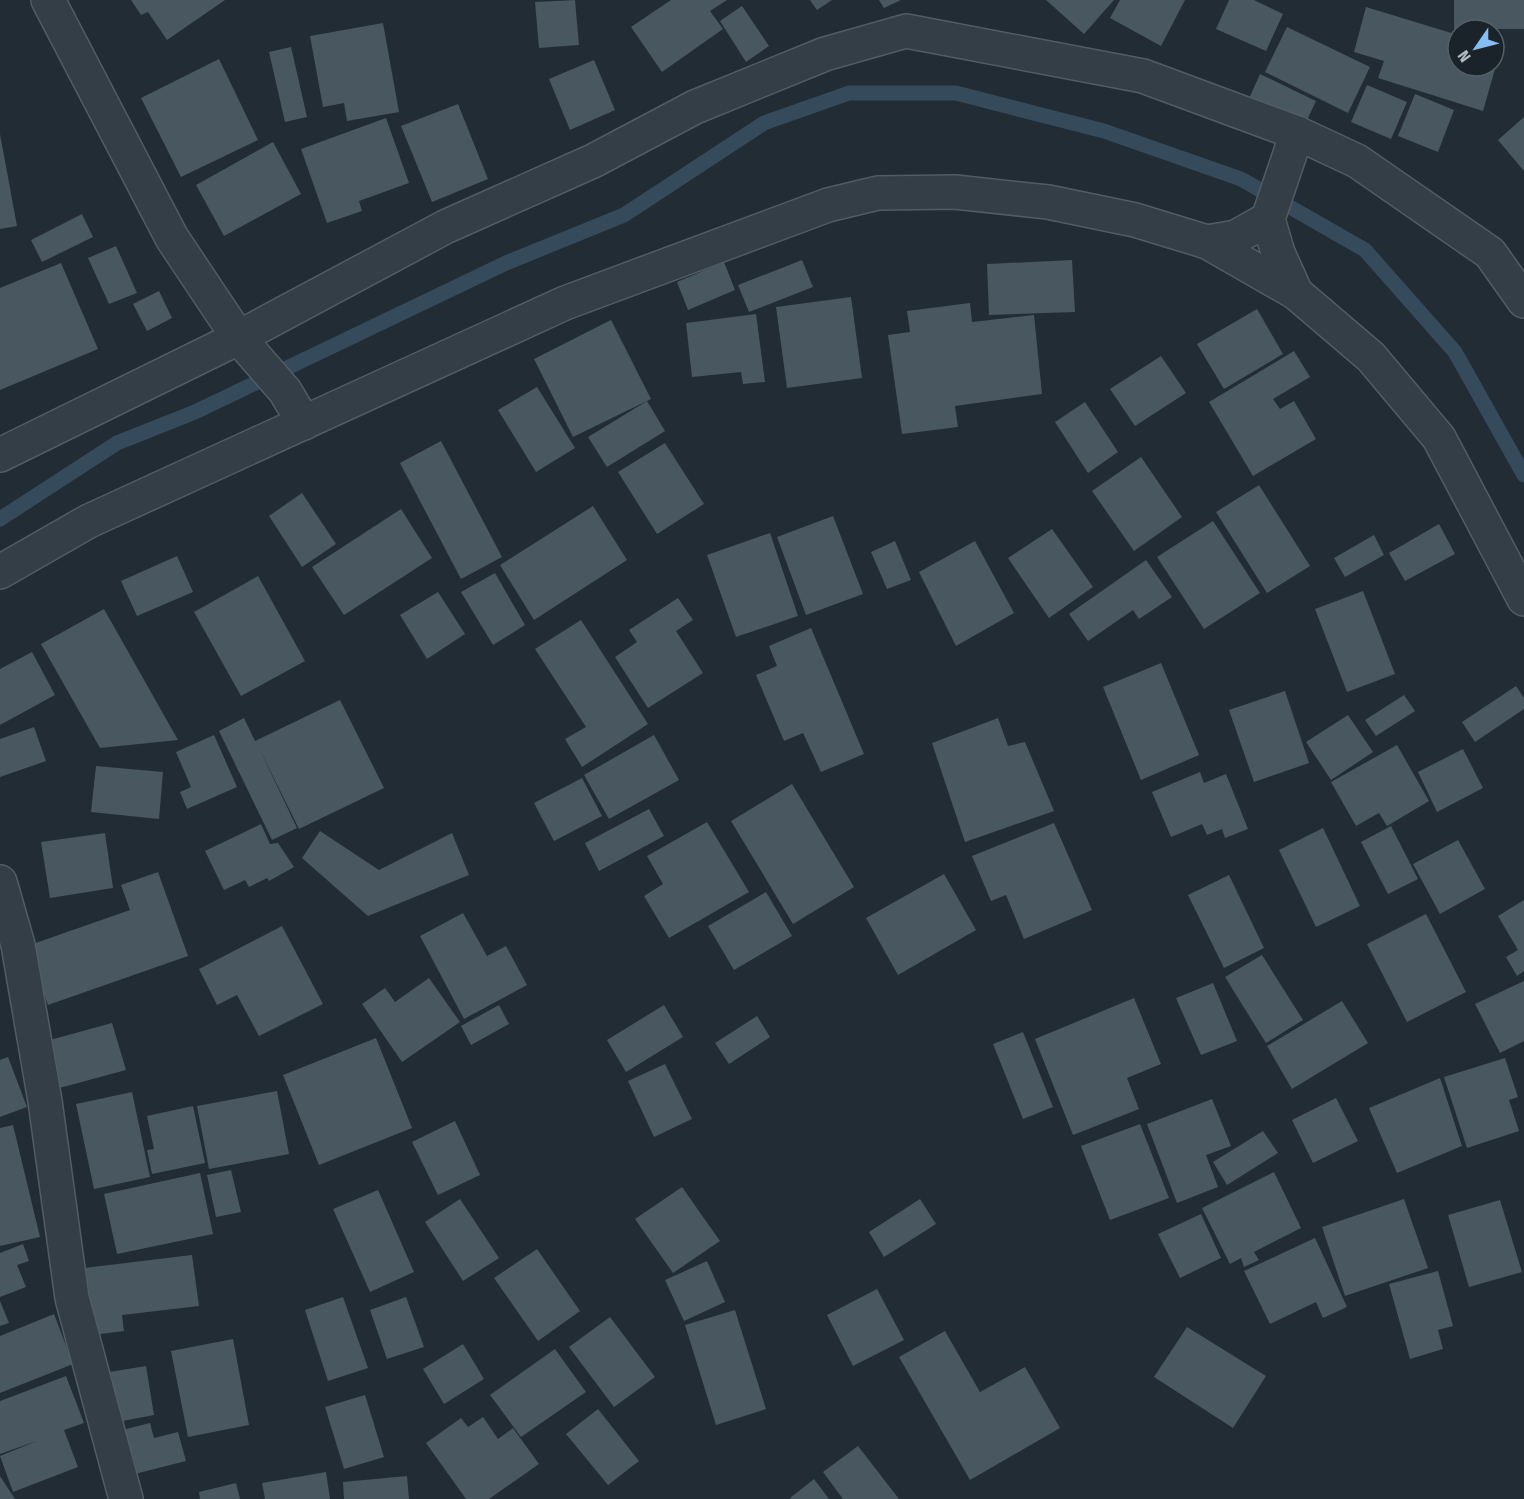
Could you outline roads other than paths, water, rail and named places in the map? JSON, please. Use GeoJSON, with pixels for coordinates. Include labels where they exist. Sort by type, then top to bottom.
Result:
{"type":"FeatureCollection","features":[{"type":"Feature","properties":{"kind":"street"},"geometry":{"type":"LineString","coordinates":[[48,0],[172,238],[238,338],[285,391],[304,423]]}},
{"type":"Feature","properties":{"kind":"street"},"geometry":{"type":"LineString","coordinates":[[0,455],[238,338],[445,227],[593,161],[695,107],[825,54],[906,31],[1143,76],[1297,133],[1357,161],[1490,253],[1524,302]]}},
{"type":"Feature","properties":{"kind":"street"},"geometry":{"type":"LineString","coordinates":[[1296,293],[1278,253],[1268,219],[1297,133]]}},
{"type":"Feature","properties":{"kind":"street"},"geometry":{"type":"LineString","coordinates":[[0,572],[89,521],[565,303],[828,205],[878,193],[955,192],[1048,202],[1136,220],[1207,242],[1296,293],[1371,357],[1439,438],[1524,599]]}},
{"type":"Feature","properties":{"kind":"street"},"geometry":{"type":"LineString","coordinates":[[1207,242],[1236,237],[1268,219]]}},
{"type":"Feature","properties":{"kind":"street"},"geometry":{"type":"LineString","coordinates":[[0,882],[18,945],[45,1101],[72,1298],[126,1499]]}},
{"type":"Feature","properties":{"kind":"waterway"},"geometry":{"type":"LineString","coordinates":[[0,519],[117,443],[195,412],[506,263],[624,215],[764,123],[849,93],[956,93],[1104,131],[1241,179],[1365,250],[1455,352],[1524,475]]}}]}
